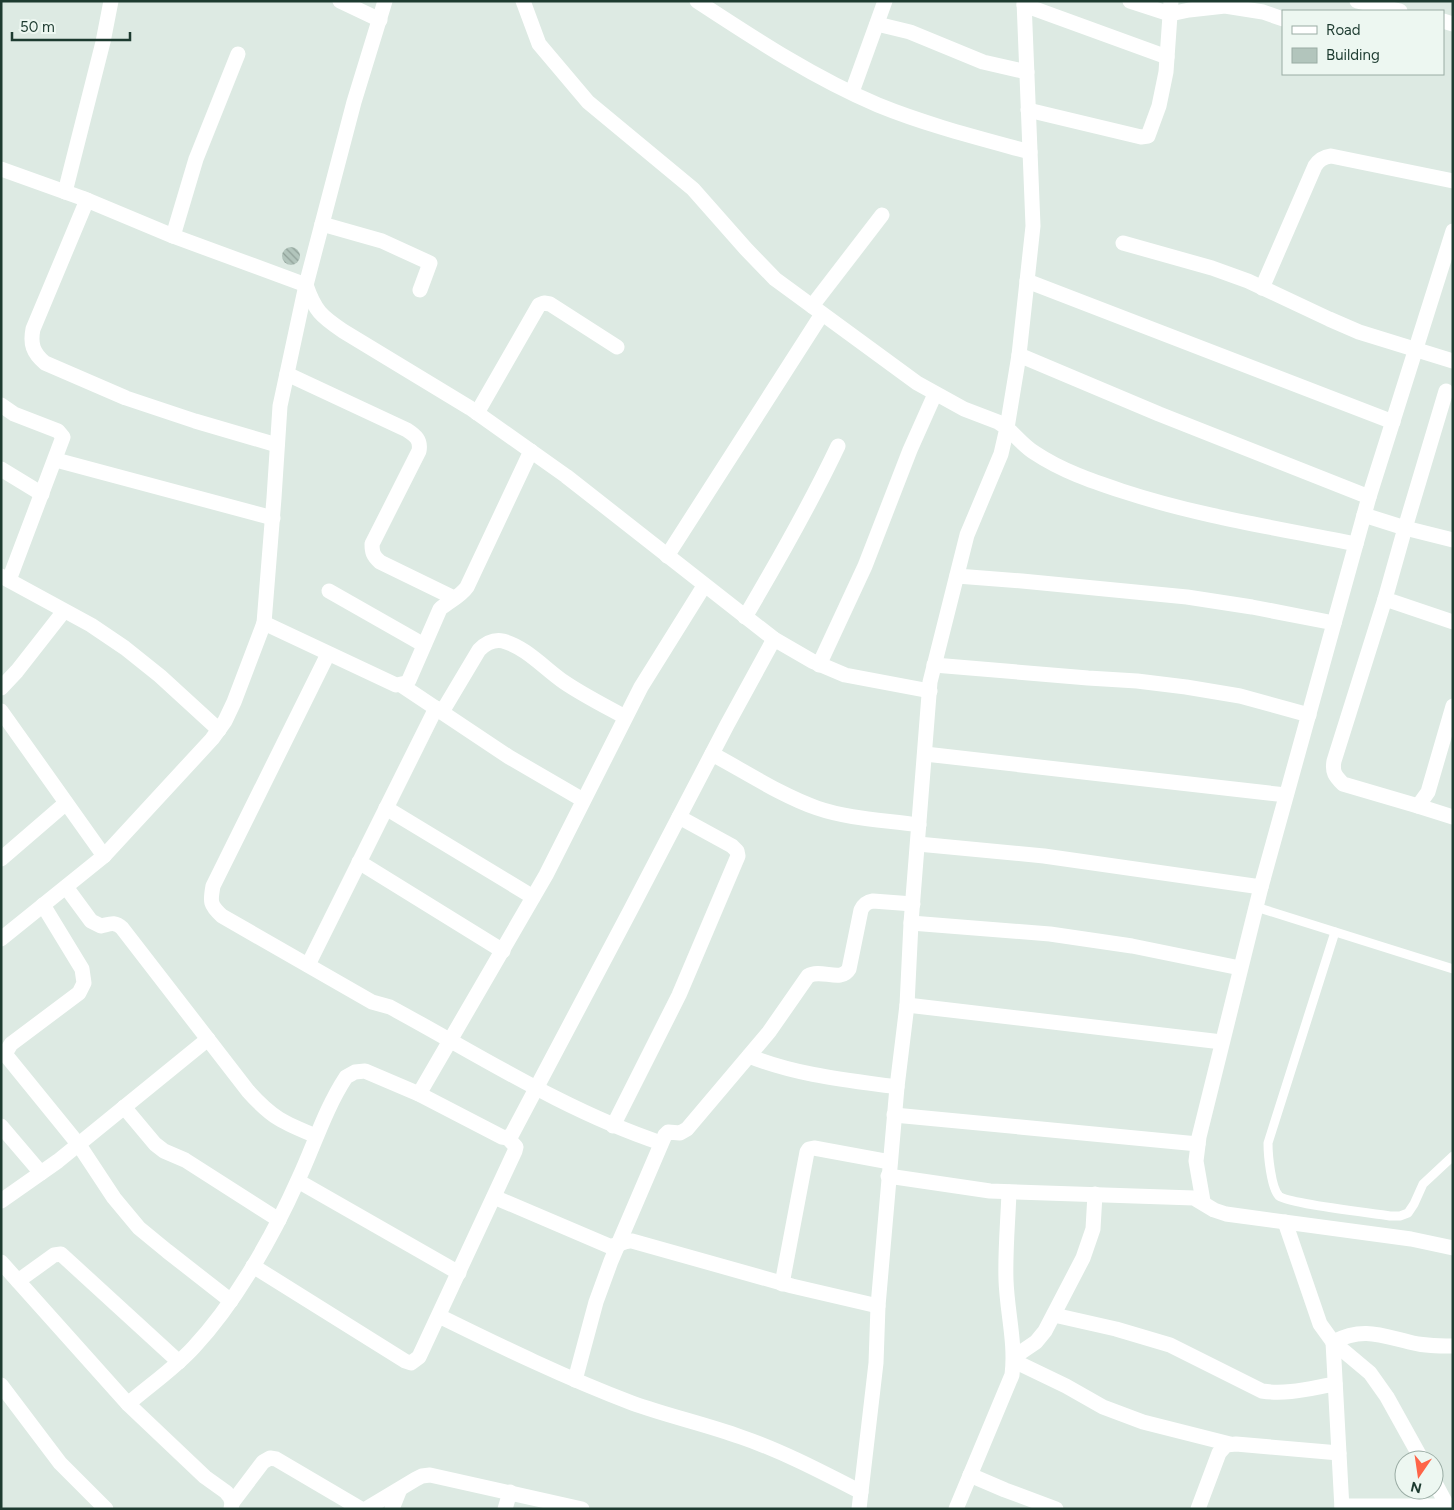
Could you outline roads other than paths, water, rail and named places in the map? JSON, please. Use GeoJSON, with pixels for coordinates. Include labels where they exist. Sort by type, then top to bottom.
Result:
{"type":"FeatureCollection","features":[{"type":"Feature","properties":{"kind":"street"},"geometry":{"type":"LineString","coordinates":[[65,192],[103,42],[111,1]]}},
{"type":"Feature","properties":{"kind":"street"},"geometry":{"type":"LineString","coordinates":[[340,1],[380,20]]}},
{"type":"Feature","properties":{"kind":"street"},"geometry":{"type":"LineString","coordinates":[[1,939],[104,856],[212,739],[234,702],[264,623],[280,406],[306,285],[354,102],[385,1]]}},
{"type":"Feature","properties":{"kind":"street"},"geometry":{"type":"LineString","coordinates":[[523,1],[539,44],[588,102],[693,189],[775,279],[891,365],[935,394],[964,409],[998,422],[1033,452],[1079,476],[1157,502],[1205,514],[1356,544]]}},
{"type":"Feature","properties":{"kind":"street"},"geometry":{"type":"LineString","coordinates":[[697,1],[800,65],[878,105],[916,119],[1030,152]]}},
{"type":"Feature","properties":{"kind":"street"},"geometry":{"type":"LineString","coordinates":[[852,92],[885,1]]}},
{"type":"Feature","properties":{"kind":"street"},"geometry":{"type":"LineString","coordinates":[[1130,1],[1189,10],[1225,6],[1264,12],[1282,19]]}},
{"type":"Feature","properties":{"kind":"street"},"geometry":{"type":"LineString","coordinates":[[1357,1],[1396,10]]}},
{"type":"Feature","properties":{"kind":"street"},"geometry":{"type":"LineString","coordinates":[[859,1509],[876,1362],[878,1306],[889,1169],[907,1005],[911,924],[930,691],[934,665],[967,535],[1001,454],[1019,355],[1033,226],[1024,3],[1167,57]]}},
{"type":"Feature","properties":{"kind":"street"},"geometry":{"type":"LineString","coordinates":[[1028,110],[1141,137],[1148,136],[1159,106],[1166,72],[1170,8]]}},
{"type":"Feature","properties":{"kind":"street"},"geometry":{"type":"LineString","coordinates":[[877,24],[910,32],[983,62],[1027,72]]}},
{"type":"Feature","properties":{"kind":"street"},"geometry":{"type":"LineString","coordinates":[[173,236],[196,159],[238,54]]}},
{"type":"Feature","properties":{"kind":"street"},"geometry":{"type":"LineString","coordinates":[[1262,288],[1315,166],[1319,160],[1326,156],[1453,181]]}},
{"type":"Feature","properties":{"kind":"street"},"geometry":{"type":"LineString","coordinates":[[1,169],[87,200],[173,236],[306,285],[313,304],[323,317],[477,412],[566,476],[774,639],[819,665],[845,675],[930,691]]}},
{"type":"Feature","properties":{"kind":"street"},"geometry":{"type":"LineString","coordinates":[[87,200],[33,328],[31,340],[33,350],[38,357],[45,363],[126,398],[195,421],[278,445]]}},
{"type":"Feature","properties":{"kind":"street"},"geometry":{"type":"LineString","coordinates":[[667,556],[817,310],[882,215]]}},
{"type":"Feature","properties":{"kind":"street"},"geometry":{"type":"LineString","coordinates":[[322,224],[382,242],[430,263],[420,290]]}},
{"type":"Feature","properties":{"kind":"street"},"geometry":{"type":"LineString","coordinates":[[1203,1202],[1196,1161],[1198,1144],[1240,968],[1368,497],[1453,231]]}},
{"type":"Feature","properties":{"kind":"street"},"geometry":{"type":"LineString","coordinates":[[1123,243],[1212,268],[1262,288],[1359,332],[1453,361]]}},
{"type":"Feature","properties":{"kind":"street"},"geometry":{"type":"LineString","coordinates":[[1027,280],[1392,422]]}},
{"type":"Feature","properties":{"kind":"street"},"geometry":{"type":"LineString","coordinates":[[477,412],[539,305],[544,303],[550,304],[616,347]]}},
{"type":"Feature","properties":{"kind":"street"},"geometry":{"type":"LineString","coordinates":[[1019,355],[1159,414],[1368,497]]}},
{"type":"Feature","properties":{"kind":"street"},"geometry":{"type":"LineString","coordinates":[[287,374],[407,430],[416,437],[420,444],[419,451],[372,544],[372,552],[374,558],[380,562],[454,598]]}},
{"type":"Feature","properties":{"kind":"street"},"geometry":{"type":"LineString","coordinates":[[1446,391],[1333,769],[1336,777],[1343,784],[1453,817]]}},
{"type":"Feature","properties":{"kind":"street"},"geometry":{"type":"LineString","coordinates":[[819,665],[865,566],[910,450],[935,394]]}},
{"type":"Feature","properties":{"kind":"street"},"geometry":{"type":"LineString","coordinates":[[1,405],[14,414],[64,437],[42,494],[5,578],[126,648],[219,730]]}},
{"type":"Feature","properties":{"kind":"street"},"geometry":{"type":"LineString","coordinates":[[745,617],[796,530],[838,446]]}},
{"type":"Feature","properties":{"kind":"street"},"geometry":{"type":"LineString","coordinates":[[401,685],[409,680],[440,609],[462,594],[467,587],[531,451]]}},
{"type":"Feature","properties":{"kind":"street"},"geometry":{"type":"LineString","coordinates":[[56,460],[273,518]]}},
{"type":"Feature","properties":{"kind":"street"},"geometry":{"type":"LineString","coordinates":[[1,469],[42,494]]}},
{"type":"Feature","properties":{"kind":"street"},"geometry":{"type":"LineString","coordinates":[[1364,515],[1453,540]]}},
{"type":"Feature","properties":{"kind":"street"},"geometry":{"type":"LineString","coordinates":[[956,576],[1187,597],[1334,623]]}},
{"type":"Feature","properties":{"kind":"street"},"geometry":{"type":"LineString","coordinates":[[419,1094],[533,897],[641,687],[704,586]]}},
{"type":"Feature","properties":{"kind":"street"},"geometry":{"type":"LineString","coordinates":[[329,592],[424,645]]}},
{"type":"Feature","properties":{"kind":"street"},"geometry":{"type":"LineString","coordinates":[[1385,599],[1453,622]]}},
{"type":"Feature","properties":{"kind":"street"},"geometry":{"type":"LineString","coordinates":[[1,688],[17,671],[64,611]]}},
{"type":"Feature","properties":{"kind":"street"},"geometry":{"type":"LineString","coordinates":[[264,623],[396,685],[401,685],[509,757],[583,800]]}},
{"type":"Feature","properties":{"kind":"street"},"geometry":{"type":"LineString","coordinates":[[128,1404],[179,1362],[208,1333],[231,1301],[278,1220],[298,1181],[316,1136],[346,1077],[355,1072],[365,1071],[419,1094],[502,1137],[512,1134],[774,639]]}},
{"type":"Feature","properties":{"kind":"street"},"geometry":{"type":"LineString","coordinates":[[308,965],[386,808],[439,710],[485,643],[495,640],[504,641],[522,651],[566,683],[625,717]]}},
{"type":"Feature","properties":{"kind":"street"},"geometry":{"type":"LineString","coordinates":[[328,654],[213,886],[210,899],[214,909],[222,916],[372,1002],[390,1007],[536,1088],[613,1126],[661,1143]]}},
{"type":"Feature","properties":{"kind":"street"},"geometry":{"type":"LineString","coordinates":[[934,665],[1137,681],[1186,687],[1240,696],[1308,715]]}},
{"type":"Feature","properties":{"kind":"street"},"geometry":{"type":"LineString","coordinates":[[1418,806],[1428,792],[1453,706]]}},
{"type":"Feature","properties":{"kind":"street"},"geometry":{"type":"LineString","coordinates":[[1,711],[104,856]]}},
{"type":"Feature","properties":{"kind":"street"},"geometry":{"type":"LineString","coordinates":[[712,754],[817,808],[843,815],[919,825]]}},
{"type":"Feature","properties":{"kind":"street"},"geometry":{"type":"LineString","coordinates":[[924,754],[1286,795]]}},
{"type":"Feature","properties":{"kind":"street"},"geometry":{"type":"LineString","coordinates":[[1,859],[66,803]]}},
{"type":"Feature","properties":{"kind":"street"},"geometry":{"type":"LineString","coordinates":[[386,808],[533,897]]}},
{"type":"Feature","properties":{"kind":"street"},"geometry":{"type":"LineString","coordinates":[[613,1126],[679,995],[738,856],[737,851],[732,846],[679,817]]}},
{"type":"Feature","properties":{"kind":"street"},"geometry":{"type":"LineString","coordinates":[[918,844],[1044,856],[1261,887]]}},
{"type":"Feature","properties":{"kind":"street"},"geometry":{"type":"LineString","coordinates":[[359,862],[503,951]]}},
{"type":"Feature","properties":{"kind":"street"},"geometry":{"type":"LineString","coordinates":[[66,886],[91,921],[101,926],[112,923],[118,924],[122,928],[248,1091],[272,1116],[285,1124],[316,1136]]}},
{"type":"Feature","properties":{"kind":"street"},"geometry":{"type":"LineString","coordinates":[[575,1380],[596,1302],[661,1143],[668,1132],[680,1133],[686,1129],[769,1032],[808,976],[820,972],[839,975],[847,973],[861,910],[864,905],[873,901],[913,904]]}},
{"type":"Feature","properties":{"kind":"street"},"geometry":{"type":"LineString","coordinates":[[43,905],[82,969],[84,983],[79,992],[11,1044],[5,1054],[79,1145],[114,1198],[139,1228],[231,1301]]}},
{"type":"Feature","properties":{"kind":"street"},"geometry":{"type":"LineString","coordinates":[[911,924],[1050,934],[1132,946],[1240,968]]}},
{"type":"Feature","properties":{"kind":"street"},"geometry":{"type":"LineString","coordinates":[[907,1005],[1222,1042]]}},
{"type":"Feature","properties":{"kind":"street"},"geometry":{"type":"LineString","coordinates":[[1,1201],[79,1145],[208,1038]]}},
{"type":"Feature","properties":{"kind":"street"},"geometry":{"type":"LineString","coordinates":[[749,1056],[801,1073],[897,1087]]}},
{"type":"Feature","properties":{"kind":"street"},"geometry":{"type":"LineString","coordinates":[[124,1107],[164,1151],[185,1160],[278,1220]]}},
{"type":"Feature","properties":{"kind":"street"},"geometry":{"type":"LineString","coordinates":[[894,1115],[1198,1144]]}},
{"type":"Feature","properties":{"kind":"street"},"geometry":{"type":"LineString","coordinates":[[1,1126],[41,1173]]}},
{"type":"Feature","properties":{"kind":"street"},"geometry":{"type":"LineString","coordinates":[[253,1266],[411,1364],[419,1357],[439,1316],[516,1147],[507,1137]]}},
{"type":"Feature","properties":{"kind":"street"},"geometry":{"type":"LineString","coordinates":[[782,1284],[807,1152],[809,1149],[814,1148],[889,1169],[990,1191],[1187,1197],[1203,1202],[1214,1210],[1226,1214],[1412,1239],[1453,1248]]}},
{"type":"Feature","properties":{"kind":"street"},"geometry":{"type":"LineString","coordinates":[[298,1181],[459,1273]]}},
{"type":"Feature","properties":{"kind":"street"},"geometry":{"type":"LineString","coordinates":[[956,1509],[1012,1375],[1014,1359],[1006,1278],[1009,1192]]}},
{"type":"Feature","properties":{"kind":"street"},"geometry":{"type":"LineString","coordinates":[[1014,1359],[1036,1342],[1054,1315],[1089,1243],[1093,1229],[1095,1194]]}},
{"type":"Feature","properties":{"kind":"street"},"geometry":{"type":"LineString","coordinates":[[494,1197],[609,1246],[614,1247],[627,1241],[632,1241],[782,1284],[878,1306]]}},
{"type":"Feature","properties":{"kind":"street"},"geometry":{"type":"LineString","coordinates":[[1285,1222],[1320,1324],[1333,1342],[1370,1373],[1387,1396],[1417,1450]]}},
{"type":"Feature","properties":{"kind":"street"},"geometry":{"type":"LineString","coordinates":[[179,1362],[61,1254],[54,1255],[8,1274],[128,1404],[205,1477],[226,1492],[230,1497],[232,1506]]}},
{"type":"Feature","properties":{"kind":"street"},"geometry":{"type":"LineString","coordinates":[[1054,1315],[1170,1344],[1262,1391],[1276,1393],[1291,1392],[1336,1384]]}},
{"type":"Feature","properties":{"kind":"street"},"geometry":{"type":"LineString","coordinates":[[439,1316],[515,1354],[575,1380],[634,1403],[742,1437],[787,1456],[861,1492]]}},
{"type":"Feature","properties":{"kind":"street"},"geometry":{"type":"LineString","coordinates":[[1333,1342],[1346,1335],[1362,1332],[1375,1333],[1411,1343],[1453,1346]]}},
{"type":"Feature","properties":{"kind":"street"},"geometry":{"type":"LineString","coordinates":[[1333,1342],[1342,1508],[1450,1508]]}},
{"type":"Feature","properties":{"kind":"street"},"geometry":{"type":"LineString","coordinates":[[1014,1359],[1103,1406],[1143,1422],[1230,1444],[1339,1453]]}},
{"type":"Feature","properties":{"kind":"street"},"geometry":{"type":"LineString","coordinates":[[1,1385],[60,1463],[106,1509]]}},
{"type":"Feature","properties":{"kind":"street"},"geometry":{"type":"LineString","coordinates":[[1198,1509],[1219,1453],[1223,1447],[1230,1444]]}},
{"type":"Feature","properties":{"kind":"street"},"geometry":{"type":"LineString","coordinates":[[232,1506],[263,1462],[270,1458],[276,1459],[361,1509]]}},
{"type":"Feature","properties":{"kind":"street"},"geometry":{"type":"LineString","coordinates":[[366,1509],[422,1476],[430,1475],[582,1509]]}},
{"type":"Feature","properties":{"kind":"street"},"geometry":{"type":"LineString","coordinates":[[970,1475],[1056,1509]]}},
{"type":"Feature","properties":{"kind":"street"},"geometry":{"type":"LineString","coordinates":[[392,1509],[400,1489]]}},
{"type":"Feature","properties":{"kind":"street"},"geometry":{"type":"LineString","coordinates":[[505,1509],[510,1492]]}},
{"type":"Feature","properties":{"kind":"lane"},"geometry":{"type":"LineString","coordinates":[[1256,907],[1453,969]]}},
{"type":"Feature","properties":{"kind":"lane"},"geometry":{"type":"LineString","coordinates":[[1335,932],[1268,1143],[1274,1188],[1279,1196],[1295,1202],[1400,1216],[1408,1213],[1423,1184],[1453,1156]]}}]}
